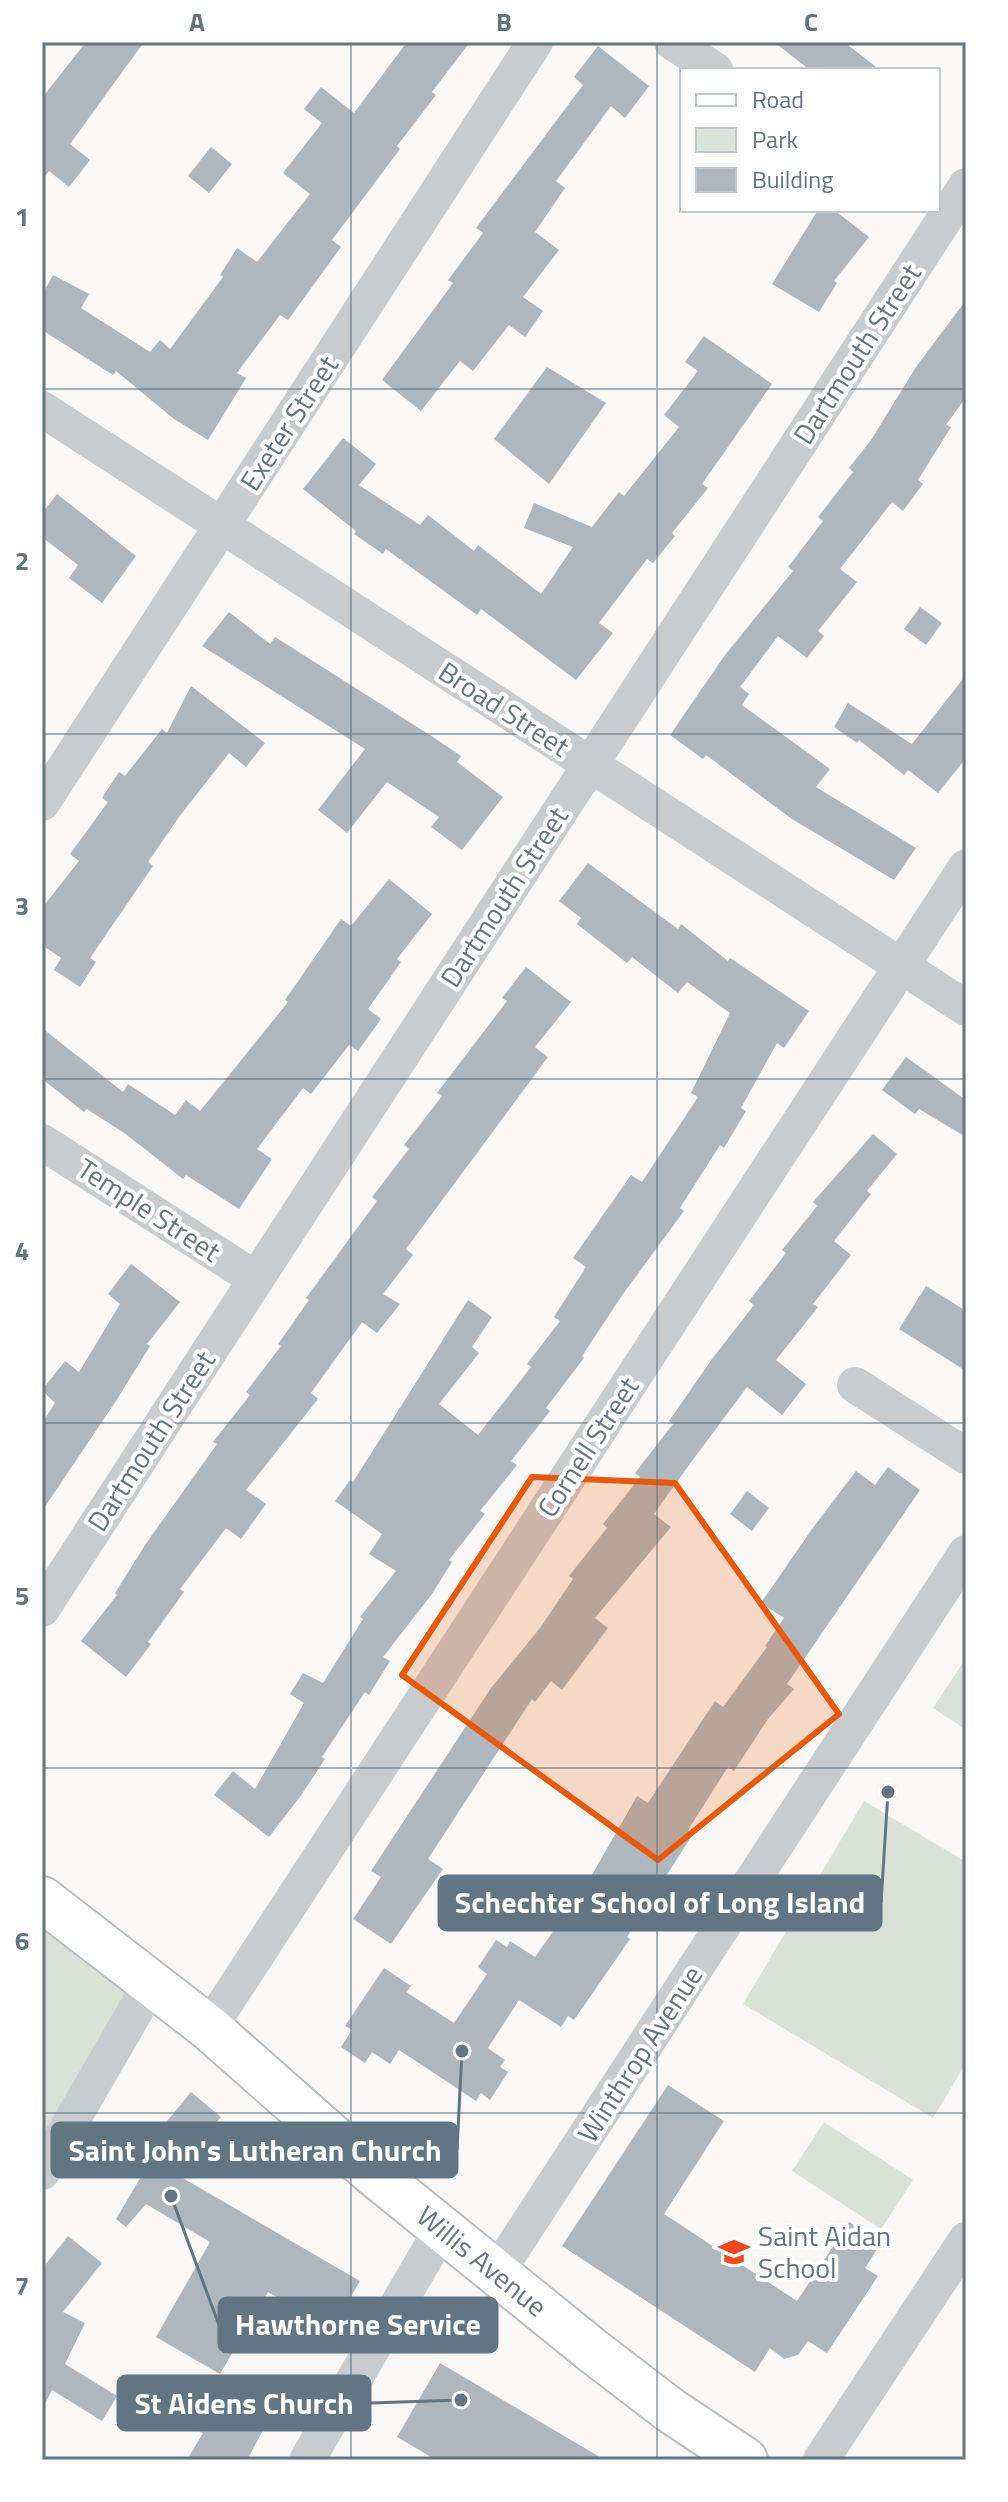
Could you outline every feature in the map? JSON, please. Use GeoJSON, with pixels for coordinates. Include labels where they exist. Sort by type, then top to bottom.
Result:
{"type":"FeatureCollection","features":[{"type":"Feature","properties":{"kind":"main road","name":"Willis Avenue"},"geometry":{"type":"LineString","coordinates":[[42,1899],[209,2028],[442,2229],[631,2381],[745,2460]]}},
{"type":"Feature","properties":{"kind":"street","name":"Exeter Street"},"geometry":{"type":"LineString","coordinates":[[42,803],[535,42]]}},
{"type":"Feature","properties":{"kind":"street"},"geometry":{"type":"LineString","coordinates":[[672,42],[712,68]]}},
{"type":"Feature","properties":{"kind":"street","name":"Dartmouth Street"},"geometry":{"type":"LineString","coordinates":[[42,1609],[947,220],[966,186]]}},
{"type":"Feature","properties":{"kind":"street","name":"Broad Street"},"geometry":{"type":"LineString","coordinates":[[42,409],[966,1008]]}},
{"type":"Feature","properties":{"kind":"street","name":"Cornell Street"},"geometry":{"type":"LineString","coordinates":[[209,2028],[966,867]]}},
{"type":"Feature","properties":{"kind":"street","name":"Temple Street"},"geometry":{"type":"LineString","coordinates":[[42,1142],[256,1279]]}},
{"type":"Feature","properties":{"kind":"street"},"geometry":{"type":"LineString","coordinates":[[855,1385],[966,1456]]}},
{"type":"Feature","properties":{"kind":"street","name":"Winthrop Avenue"},"geometry":{"type":"LineString","coordinates":[[497,2272],[966,1553]]}},
{"type":"Feature","properties":{"kind":"street"},"geometry":{"type":"LineString","coordinates":[[42,2172],[152,1982]]}},
{"type":"Feature","properties":{"kind":"street"},"geometry":{"type":"LineString","coordinates":[[307,2460],[442,2229]]}},
{"type":"Feature","properties":{"kind":"street"},"geometry":{"type":"LineString","coordinates":[[821,2460],[966,2240]]}},
{"type":"Feature","properties":{"kind":"highlighted area"},"geometry":{"type":"Polygon","coordinates":[[[532,1477],[675,1483],[839,1714],[658,1860],[402,1675],[532,1477]]]}},
{"type":"Feature","properties":{"kind":"green space"},"geometry":{"type":"Polygon","coordinates":[[[966,1658],[966,1730],[933,1708],[966,1658]]]}},
{"type":"Feature","properties":{"kind":"green space"},"geometry":{"type":"Polygon","coordinates":[[[864,1801],[966,1862],[966,2063],[933,2118],[743,2004],[864,1801]]]}},
{"type":"Feature","properties":{"kind":"green space"},"geometry":{"type":"Polygon","coordinates":[[[42,1900],[149,1986],[42,2172],[42,1900]]]}},
{"type":"Feature","properties":{"kind":"green space"},"geometry":{"type":"Polygon","coordinates":[[[824,2122],[913,2180],[881,2229],[792,2171],[824,2122]]]}},
{"type":"Feature","properties":{"kind":"building"},"geometry":{"type":"Polygon","coordinates":[[[86,42],[144,42],[70,144],[90,160],[69,187],[49,171],[42,180],[42,98],[86,42]]]}},
{"type":"Feature","properties":{"kind":"building"},"geometry":{"type":"Polygon","coordinates":[[[407,42],[470,42],[432,92],[436,95],[397,146],[400,149],[332,240],[341,247],[288,320],[280,315],[237,373],[246,378],[208,440],[174,419],[116,371],[113,375],[42,330],[42,295],[53,275],[89,294],[81,308],[150,352],[160,340],[170,349],[223,277],[220,275],[237,248],[257,262],[310,194],[283,173],[322,123],[304,109],[321,87],[354,113],[407,42]]]}},
{"type":"Feature","properties":{"kind":"building"},"geometry":{"type":"Polygon","coordinates":[[[774,42],[844,42],[877,68],[807,68],[774,42]]]}},
{"type":"Feature","properties":{"kind":"building"},"geometry":{"type":"Polygon","coordinates":[[[598,46],[649,86],[625,118],[611,106],[556,181],[565,188],[535,232],[559,250],[523,297],[543,311],[525,337],[509,325],[473,371],[460,361],[421,411],[382,380],[453,283],[448,280],[483,233],[476,228],[583,85],[574,77],[598,46]]]}},
{"type":"Feature","properties":{"kind":"building"},"geometry":{"type":"Polygon","coordinates":[[[211,147],[232,164],[209,193],[188,176],[211,147]]]}},
{"type":"Feature","properties":{"kind":"building"},"geometry":{"type":"Polygon","coordinates":[[[817,212],[837,212],[869,237],[834,281],[837,283],[819,312],[772,284],[817,212]]]}},
{"type":"Feature","properties":{"kind":"building"},"geometry":{"type":"Polygon","coordinates":[[[966,300],[966,397],[946,425],[951,427],[918,480],[923,484],[903,511],[892,502],[840,569],[857,582],[818,631],[824,636],[807,658],[778,636],[740,687],[749,694],[742,705],[830,769],[816,787],[916,848],[894,880],[792,819],[706,755],[703,759],[670,735],[725,655],[793,571],[788,567],[823,521],[818,517],[853,472],[849,468],[871,440],[916,367],[966,300]]]}},
{"type":"Feature","properties":{"kind":"building"},"geometry":{"type":"Polygon","coordinates":[[[704,336],[772,384],[702,484],[708,488],[672,533],[675,536],[653,563],[647,559],[599,623],[613,633],[576,680],[481,609],[477,615],[386,549],[383,554],[354,534],[356,531],[303,489],[343,438],[376,464],[359,485],[420,525],[428,515],[474,551],[478,545],[541,594],[573,547],[524,528],[534,503],[592,527],[619,492],[624,496],[679,427],[664,415],[698,371],[685,362],[704,336]]]}},
{"type":"Feature","properties":{"kind":"building"},"geometry":{"type":"Polygon","coordinates":[[[547,367],[606,403],[549,484],[494,439],[547,367]]]}},
{"type":"Feature","properties":{"kind":"building"},"geometry":{"type":"Polygon","coordinates":[[[57,494],[136,556],[102,603],[69,578],[78,565],[42,537],[42,513],[57,494]]]}},
{"type":"Feature","properties":{"kind":"building"},"geometry":{"type":"Polygon","coordinates":[[[920,607],[942,623],[926,645],[904,629],[920,607]]]}},
{"type":"Feature","properties":{"kind":"building"},"geometry":{"type":"Polygon","coordinates":[[[229,612],[270,644],[275,637],[436,739],[461,756],[457,762],[503,797],[462,850],[431,827],[439,817],[387,782],[347,833],[318,810],[365,749],[202,646],[229,612]]]}},
{"type":"Feature","properties":{"kind":"building"},"geometry":{"type":"Polygon","coordinates":[[[966,675],[966,758],[938,793],[908,770],[904,775],[859,740],[857,743],[834,727],[848,703],[912,744],[966,675]]]}},
{"type":"Feature","properties":{"kind":"building"},"geometry":{"type":"Polygon","coordinates":[[[191,686],[265,743],[246,767],[229,753],[179,817],[148,862],[153,866],[90,958],[96,962],[80,987],[54,970],[61,958],[42,945],[42,908],[79,861],[70,854],[108,802],[102,798],[119,772],[125,776],[162,729],[167,733],[191,686]]]}},
{"type":"Feature","properties":{"kind":"building"},"geometry":{"type":"Polygon","coordinates":[[[588,863],[678,929],[681,924],[728,961],[730,958],[809,1011],[784,1048],[777,1043],[741,1108],[746,1111],[724,1148],[720,1145],[680,1208],[684,1211],[623,1294],[582,1356],[584,1358],[546,1408],[550,1411],[511,1461],[517,1465],[480,1511],[485,1514],[449,1560],[452,1562],[432,1594],[383,1657],[390,1661],[369,1695],[365,1692],[322,1757],[325,1759],[302,1794],[269,1837],[214,1795],[233,1771],[255,1789],[304,1703],[290,1694],[303,1673],[323,1683],[363,1619],[360,1617],[396,1571],[369,1554],[382,1534],[335,1501],[350,1480],[353,1482],[468,1300],[492,1317],[472,1347],[479,1353],[439,1404],[478,1435],[531,1367],[527,1364],[560,1321],[554,1317],[586,1267],[573,1258],[631,1175],[642,1182],[698,1097],[691,1093],[730,1013],[687,982],[678,993],[632,957],[627,963],[577,924],[581,918],[559,901],[588,863]]]}},
{"type":"Feature","properties":{"kind":"building"},"geometry":{"type":"Polygon","coordinates":[[[389,879],[432,914],[397,959],[401,962],[368,1009],[381,1019],[358,1051],[349,1045],[311,1094],[303,1088],[257,1149],[272,1159],[239,1209],[186,1175],[183,1179],[127,1135],[87,1109],[84,1112],[42,1079],[42,1028],[123,1092],[128,1084],[175,1115],[186,1100],[200,1111],[288,1002],[285,1000],[341,919],[351,926],[389,879]]]}},
{"type":"Feature","properties":{"kind":"building"},"geometry":{"type":"Polygon","coordinates":[[[526,967],[571,1002],[535,1047],[548,1057],[406,1249],[413,1255],[383,1294],[400,1304],[377,1333],[362,1322],[311,1393],[318,1399],[246,1490],[266,1504],[241,1539],[226,1528],[180,1589],[184,1592],[126,1677],[81,1641],[117,1595],[115,1593],[147,1542],[217,1444],[213,1442],[250,1395],[246,1392],[281,1346],[278,1344],[309,1300],[306,1298],[377,1201],[372,1197],[409,1149],[404,1145],[442,1096],[437,1093],[507,1001],[502,998],[526,967]]]}},
{"type":"Feature","properties":{"kind":"building"},"geometry":{"type":"Polygon","coordinates":[[[906,1057],[966,1100],[966,1137],[919,1109],[915,1114],[882,1090],[906,1057]]]}},
{"type":"Feature","properties":{"kind":"building"},"geometry":{"type":"Polygon","coordinates":[[[873,1134],[897,1154],[867,1191],[871,1194],[834,1241],[851,1255],[813,1304],[818,1307],[776,1360],[806,1384],[782,1415],[747,1387],[689,1465],[654,1514],[671,1527],[595,1618],[608,1628],[562,1690],[551,1681],[535,1702],[532,1699],[428,1859],[443,1869],[391,1944],[353,1919],[381,1877],[371,1871],[491,1688],[540,1628],[573,1579],[569,1576],[607,1528],[603,1524],[640,1477],[635,1473],[673,1424],[669,1421],[712,1359],[754,1305],[749,1301],[786,1253],[782,1250],[817,1206],[813,1202],[873,1134]]]}},
{"type":"Feature","properties":{"kind":"building"},"geometry":{"type":"Polygon","coordinates":[[[131,1264],[180,1302],[147,1344],[150,1346],[116,1401],[42,1511],[42,1423],[55,1403],[42,1390],[65,1361],[79,1372],[120,1304],[108,1294],[131,1264]]]}},
{"type":"Feature","properties":{"kind":"building"},"geometry":{"type":"Polygon","coordinates":[[[926,1286],[966,1311],[966,1371],[899,1329],[926,1286]]]}},
{"type":"Feature","properties":{"kind":"building"},"geometry":{"type":"Polygon","coordinates":[[[888,1467],[920,1490],[787,1684],[794,1689],[768,1719],[734,1771],[728,1767],[688,1830],[693,1834],[627,1937],[630,1939],[574,2020],[568,2016],[561,2027],[519,2000],[488,2048],[505,2060],[500,2067],[508,2072],[490,2100],[481,2093],[476,2101],[399,2050],[390,2064],[372,2052],[365,2063],[341,2047],[352,2030],[345,2026],[384,1968],[411,1986],[406,1992],[454,2023],[487,1974],[478,1967],[496,1940],[507,1947],[510,1941],[535,1957],[589,1880],[637,1796],[648,1803],[715,1701],[723,1707],[767,1647],[784,1618],[761,1603],[812,1529],[856,1471],[875,1485],[888,1467]]]}},
{"type":"Feature","properties":{"kind":"building"},"geometry":{"type":"Polygon","coordinates":[[[747,1491],[769,1508],[752,1531],[730,1514],[747,1491]]]}},
{"type":"Feature","properties":{"kind":"building"},"geometry":{"type":"Polygon","coordinates":[[[668,2085],[724,2121],[664,2214],[797,2301],[849,2222],[881,2243],[865,2268],[878,2276],[827,2353],[808,2341],[798,2355],[784,2359],[770,2348],[755,2372],[562,2246],[668,2085]]]}},
{"type":"Feature","properties":{"kind":"building"},"geometry":{"type":"Polygon","coordinates":[[[191,2092],[221,2117],[174,2173],[360,2281],[332,2329],[268,2292],[220,2374],[156,2337],[210,2242],[146,2204],[126,2227],[116,2219],[169,2129],[164,2125],[191,2092]]]}},
{"type":"Feature","properties":{"kind":"building"},"geometry":{"type":"Polygon","coordinates":[[[68,2236],[102,2263],[63,2312],[85,2323],[65,2364],[117,2396],[102,2421],[52,2390],[42,2410],[42,2269],[68,2236]]]}},
{"type":"Feature","properties":{"kind":"building"},"geometry":{"type":"Polygon","coordinates":[[[440,2363],[605,2460],[436,2460],[397,2437],[440,2363]]]}},
{"type":"Feature","properties":{"kind":"building"},"geometry":{"type":"Polygon","coordinates":[[[211,2389],[269,2419],[247,2460],[187,2460],[203,2433],[191,2427],[211,2389]]]}},
{"type":"Feature","properties":{"kind":"place","name":"Schechter School of Long Island"},"geometry":{"type":"Point","coordinates":[888,1792]}},
{"type":"Feature","properties":{"kind":"place","name":"Saint John's Lutheran Church"},"geometry":{"type":"Point","coordinates":[462,2051]}},
{"type":"Feature","properties":{"kind":"place","name":"Hawthorne Service"},"geometry":{"type":"Point","coordinates":[171,2196]}},
{"type":"Feature","properties":{"kind":"place","name":"Saint Aidan School"},"geometry":{"type":"Point","coordinates":[734,2252]}},
{"type":"Feature","properties":{"kind":"place","name":"St Aidens Church"},"geometry":{"type":"Point","coordinates":[461,2400]}}]}
